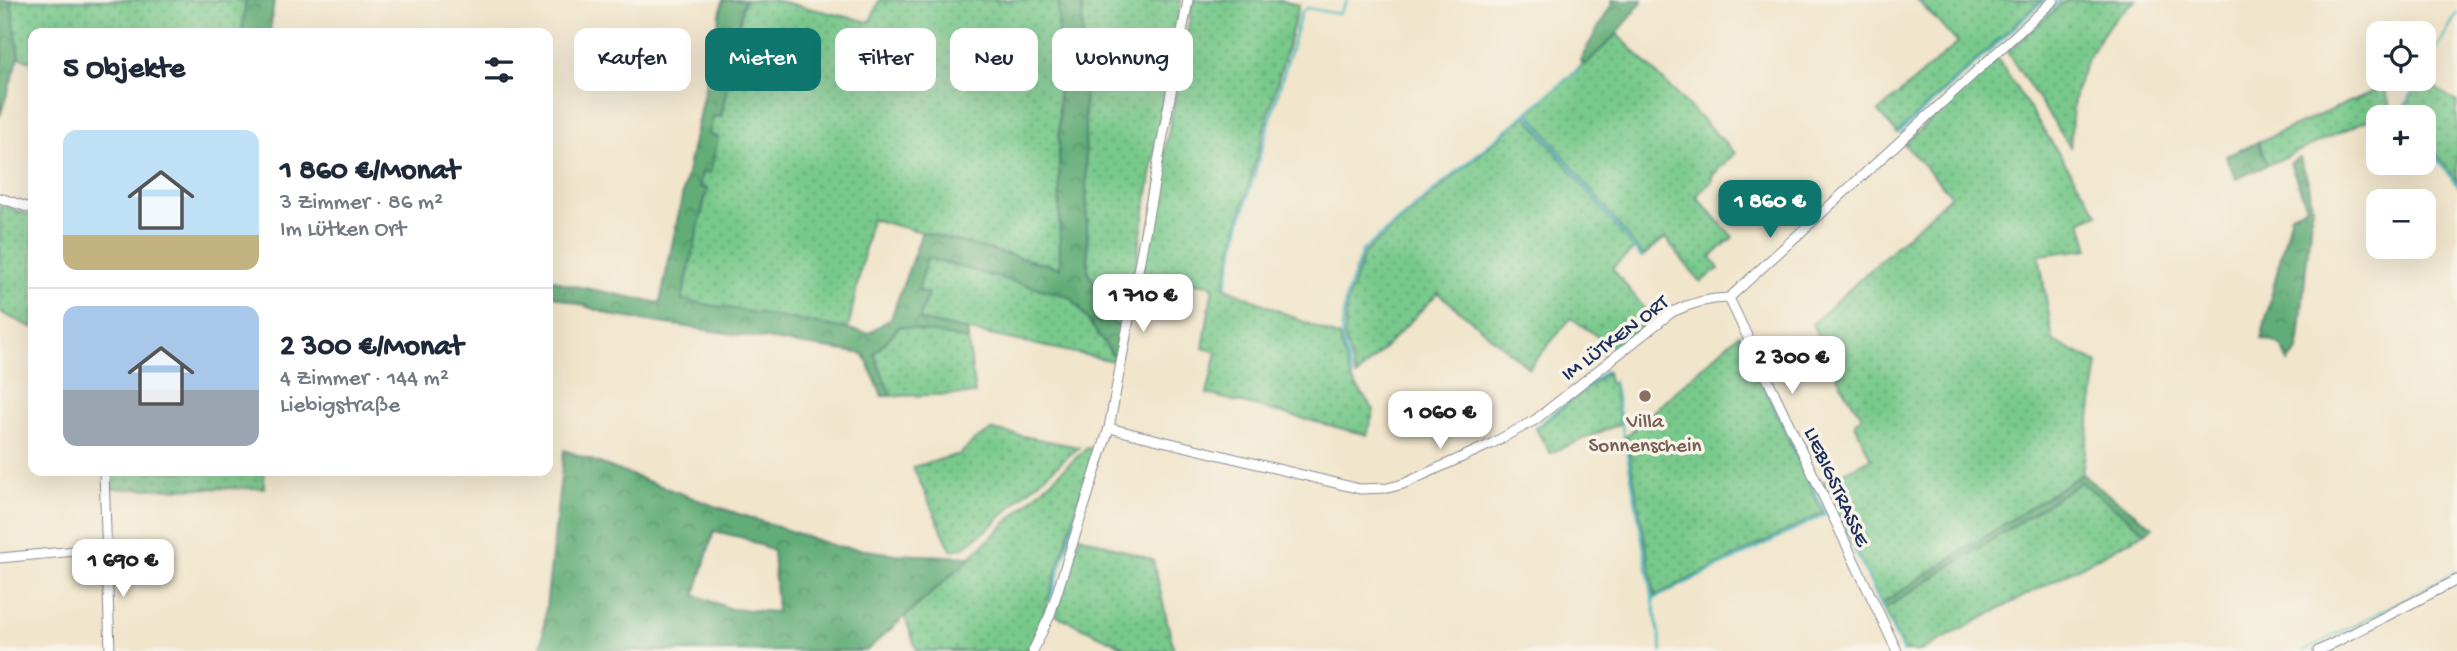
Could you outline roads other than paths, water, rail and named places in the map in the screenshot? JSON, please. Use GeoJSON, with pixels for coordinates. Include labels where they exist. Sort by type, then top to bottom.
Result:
{"type":"FeatureCollection","features":[{"type":"Feature","properties":{"kind":"street"},"geometry":{"type":"LineString","coordinates":[[1033,651],[1050,615],[1110,428],[1188,0]]}},
{"type":"Feature","properties":{"kind":"street"},"geometry":{"type":"LineString","coordinates":[[1729,298],[2054,0]]}},
{"type":"Feature","properties":{"kind":"street"},"geometry":{"type":"LineString","coordinates":[[0,198],[28,207]]}},
{"type":"Feature","properties":{"kind":"street","name":"IM LÜTKEN ORT"},"geometry":{"type":"LineString","coordinates":[[1110,428],[1342,486],[1369,490],[1388,488],[1458,459],[1535,420],[1672,312],[1711,298],[1729,298]]}},
{"type":"Feature","properties":{"kind":"street","name":"LIEBIGSTRASSE"},"geometry":{"type":"LineString","coordinates":[[1729,298],[1898,651]]}},
{"type":"Feature","properties":{"kind":"street"},"geometry":{"type":"LineString","coordinates":[[104,476],[110,651]]}},
{"type":"Feature","properties":{"kind":"street"},"geometry":{"type":"LineString","coordinates":[[0,558],[107,548]]}},
{"type":"Feature","properties":{"kind":"street"},"geometry":{"type":"LineString","coordinates":[[2318,651],[2457,580]]}},
{"type":"Feature","properties":{"kind":"waterway"},"geometry":{"type":"LineString","coordinates":[[1226,286],[1242,218],[1301,13],[1307,8],[1339,14],[1347,0]]}},
{"type":"Feature","properties":{"kind":"waterway"},"geometry":{"type":"LineString","coordinates":[[1899,133],[2045,0]]}},
{"type":"Feature","properties":{"kind":"waterway"},"geometry":{"type":"LineString","coordinates":[[2037,21],[2061,0]]}},
{"type":"Feature","properties":{"kind":"waterway"},"geometry":{"type":"LineString","coordinates":[[2436,51],[2457,13]]}},
{"type":"Feature","properties":{"kind":"waterway"},"geometry":{"type":"LineString","coordinates":[[1352,376],[1341,336],[1345,300],[1362,251],[1580,68]]}},
{"type":"Feature","properties":{"kind":"waterway"},"geometry":{"type":"LineString","coordinates":[[2405,105],[2413,91]]}},
{"type":"Feature","properties":{"kind":"waterway"},"geometry":{"type":"LineString","coordinates":[[1527,112],[1641,257]]}},
{"type":"Feature","properties":{"kind":"waterway"},"geometry":{"type":"LineString","coordinates":[[2436,158],[2457,186]]}},
{"type":"Feature","properties":{"kind":"waterway"},"geometry":{"type":"LineString","coordinates":[[1654,599],[1826,514],[1741,335]]}},
{"type":"Feature","properties":{"kind":"waterway"},"geometry":{"type":"LineString","coordinates":[[1536,427],[1605,371]]}},
{"type":"Feature","properties":{"kind":"waterway"},"geometry":{"type":"LineString","coordinates":[[1614,381],[1662,651]]}},
{"type":"Feature","properties":{"kind":"waterway"},"geometry":{"type":"LineString","coordinates":[[1050,600],[1097,452]]}},
{"type":"Feature","properties":{"kind":"waterway"},"geometry":{"type":"LineString","coordinates":[[1826,490],[1903,651]]}},
{"type":"Feature","properties":{"kind":"waterway"},"geometry":{"type":"LineString","coordinates":[[2304,651],[2457,572]]}},
{"type":"Feature","properties":{"kind":"place","name":"Villa Sonnenschein"},"geometry":{"type":"Point","coordinates":[1645,396]}}]}
